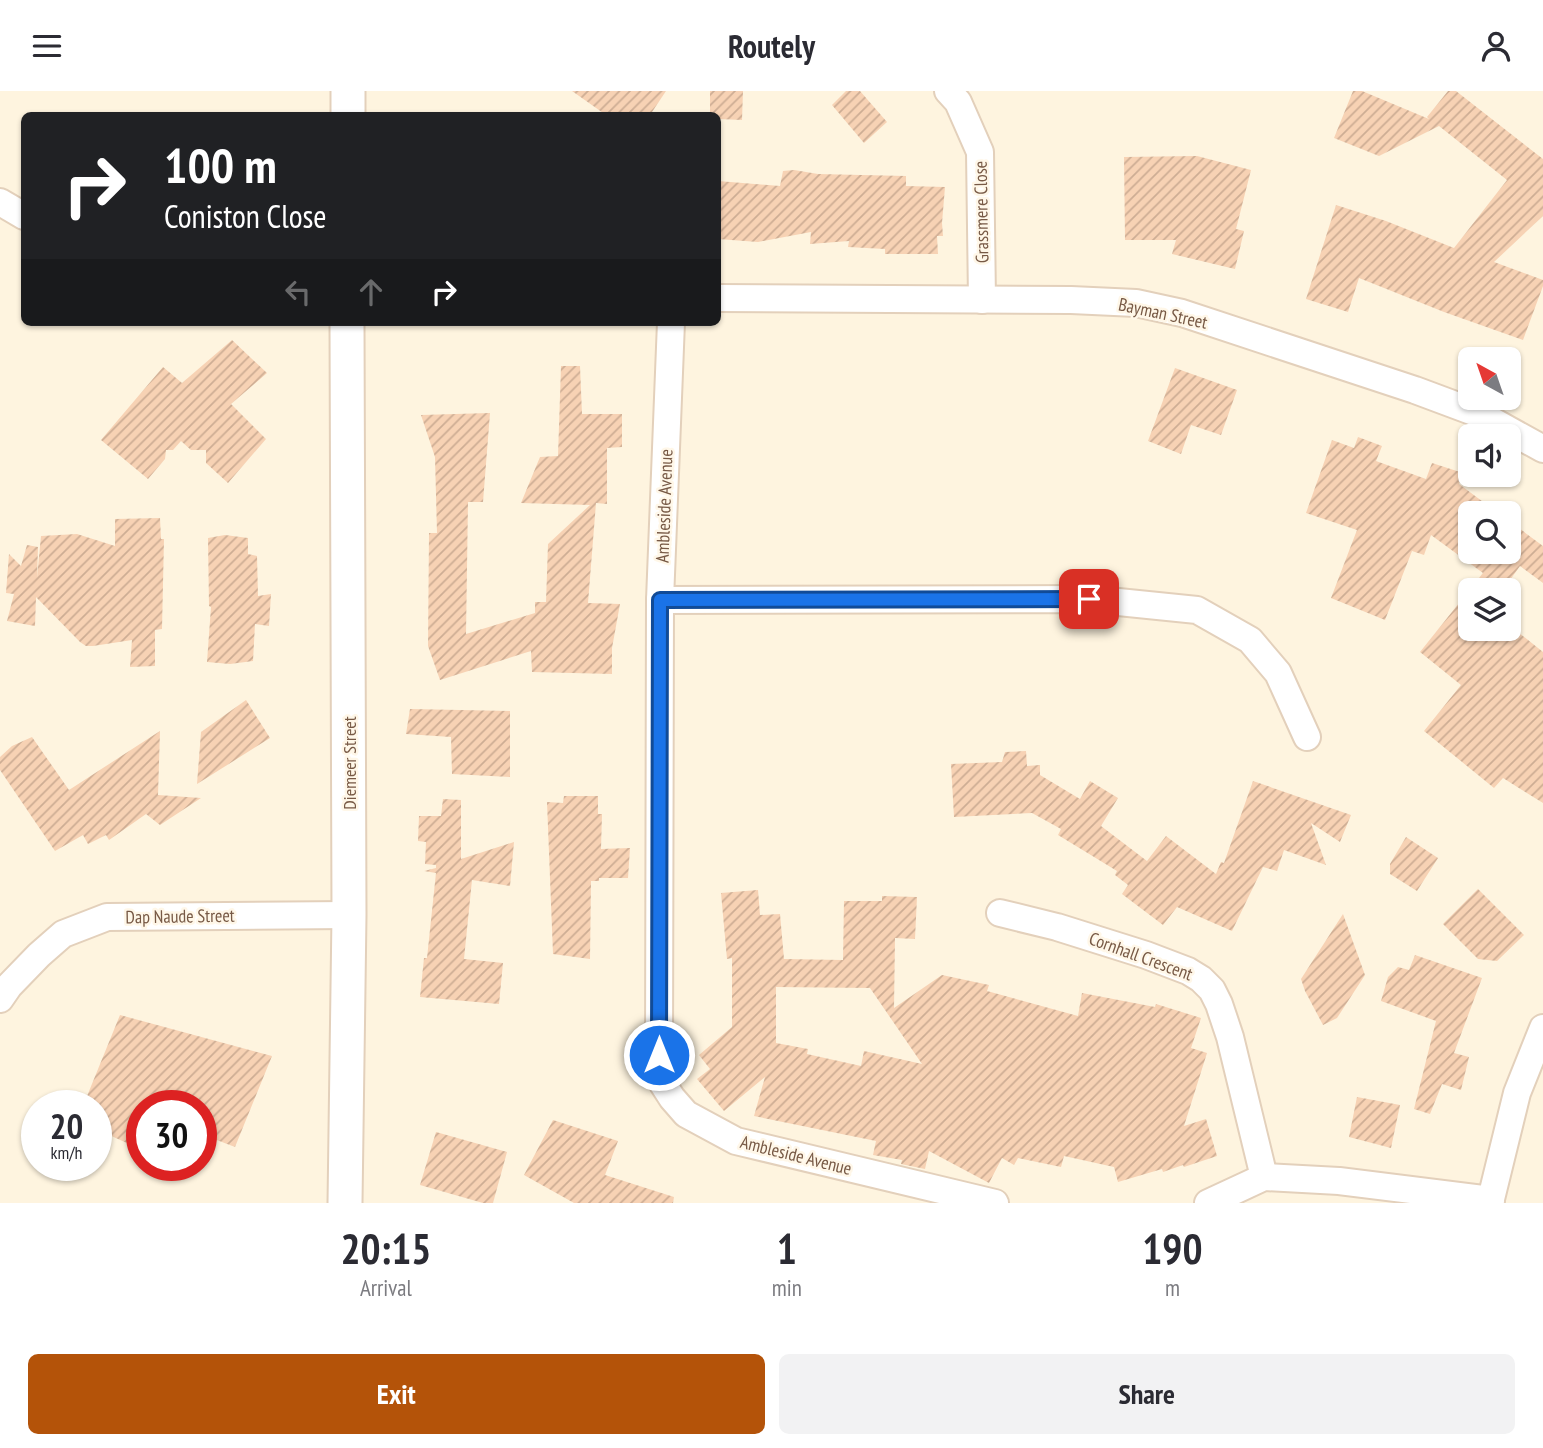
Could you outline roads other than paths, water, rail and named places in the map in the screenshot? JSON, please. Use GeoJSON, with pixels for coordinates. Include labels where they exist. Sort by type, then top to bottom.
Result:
{"type":"FeatureCollection","features":[{"type":"Feature","properties":{"kind":"street"},"geometry":{"type":"LineString","coordinates":[[348,91],[348,112]]}},
{"type":"Feature","properties":{"kind":"street","name":"Grassmere Close"},"geometry":{"type":"LineString","coordinates":[[948,91],[958,102],[980,152],[982,300]]}},
{"type":"Feature","properties":{"kind":"street"},"geometry":{"type":"LineString","coordinates":[[0,202],[21,214]]}},
{"type":"Feature","properties":{"kind":"street","name":"Bayman Street"},"geometry":{"type":"LineString","coordinates":[[721,298],[1071,300],[1136,303],[1182,313],[1415,390],[1482,415],[1543,449]]}},
{"type":"Feature","properties":{"kind":"street","name":"Diemeer Street"},"geometry":{"type":"LineString","coordinates":[[345,1203],[349,915],[347,326]]}},
{"type":"Feature","properties":{"kind":"street","name":"Ambleside Avenue"},"geometry":{"type":"LineString","coordinates":[[671,326],[660,600],[659,1055],[663,1084],[686,1114],[736,1141],[995,1203]]}},
{"type":"Feature","properties":{"kind":"street"},"geometry":{"type":"LineString","coordinates":[[660,600],[1089,599],[1197,610],[1250,640],[1278,673],[1307,737]]}},
{"type":"Feature","properties":{"kind":"street","name":"Cornhall Crescent"},"geometry":{"type":"LineString","coordinates":[[1000,913],[1057,927],[1146,955],[1188,971],[1212,990],[1230,1037],[1264,1177]]}},
{"type":"Feature","properties":{"kind":"street","name":"Dap Naude Street"},"geometry":{"type":"LineString","coordinates":[[0,999],[39,955],[63,934],[107,917],[349,915]]}},
{"type":"Feature","properties":{"kind":"street"},"geometry":{"type":"LineString","coordinates":[[1208,1203],[1264,1177],[1339,1181],[1490,1202],[1517,1093],[1543,1028]]}}]}
